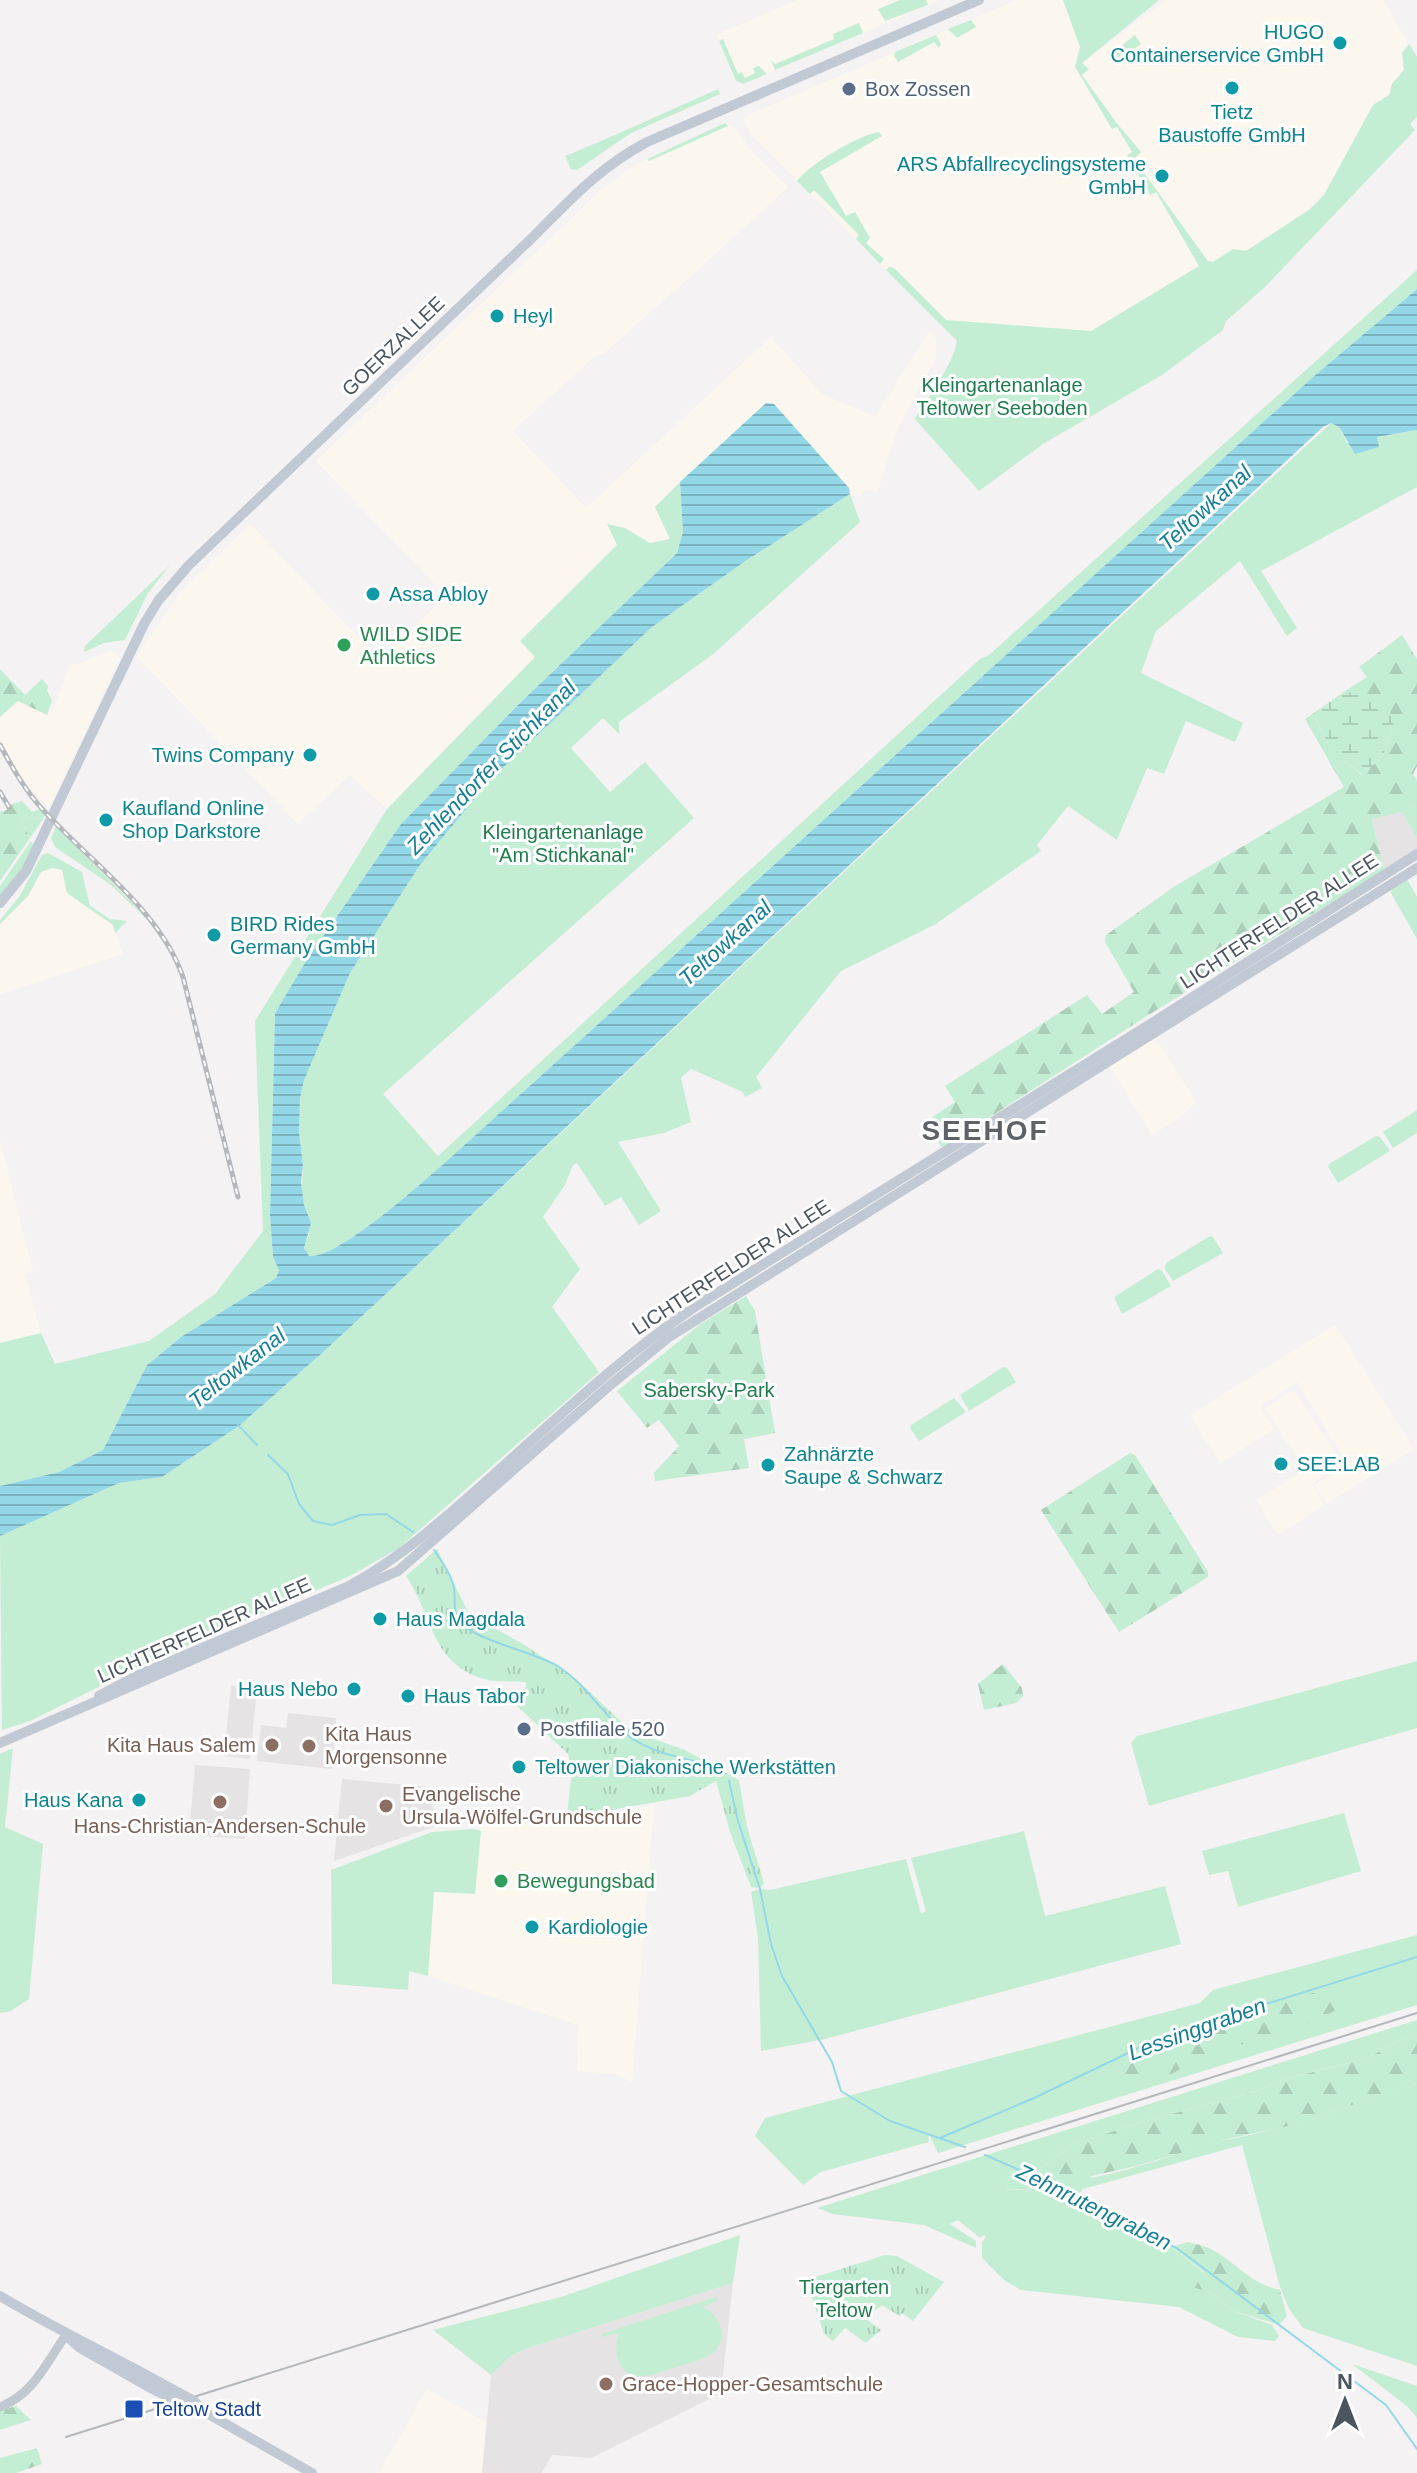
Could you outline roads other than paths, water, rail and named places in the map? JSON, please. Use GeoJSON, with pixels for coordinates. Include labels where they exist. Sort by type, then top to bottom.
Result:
{"type":"FeatureCollection","features":[{"type":"Feature","properties":{"kind":"main road","name":"GOERZALLEE"},"geometry":{"type":"LineString","coordinates":[[0,903],[26,871],[144,624],[158,601],[190,564],[588,181],[621,156],[647,142],[979,0]]}},
{"type":"Feature","properties":{"kind":"main road","name":"LICHTERFELDER ALLEE"},"geometry":{"type":"LineString","coordinates":[[73,1712],[138,1675],[349,1586],[377,1570],[431,1530],[635,1350],[693,1308],[1160,1018],[1417,854]]}},
{"type":"Feature","properties":{"kind":"main road","name":"LICHTERFELDER ALLEE"},"geometry":{"type":"LineString","coordinates":[[0,1743],[398,1571],[669,1337],[1417,868]]}},
{"type":"Feature","properties":{"kind":"main road"},"geometry":{"type":"LineString","coordinates":[[0,2296],[66,2335],[80,2348],[147,2386],[189,2403]]}},
{"type":"Feature","properties":{"kind":"main road"},"geometry":{"type":"LineString","coordinates":[[66,2335],[84,2340],[159,2382],[189,2403],[194,2411],[203,2411],[312,2473]]}},
{"type":"Feature","properties":{"kind":"street"},"geometry":{"type":"LineString","coordinates":[[0,2407],[18,2398],[32,2385],[66,2335]]}},
{"type":"Feature","properties":{"kind":"water"},"geometry":{"type":"Polygon","coordinates":[[[1417,289],[1417,430],[1377,437],[1379,447],[1355,454],[1339,427],[1331,423],[1323,427],[320,1355],[239,1426],[162,1477],[119,1483],[0,1536],[0,1486],[59,1472],[103,1450],[147,1365],[181,1337],[276,1278],[279,1270],[273,1257],[270,1215],[275,1013],[306,961],[401,824],[520,703],[677,553],[683,532],[680,482],[766,403],[774,404],[849,488],[850,494],[747,560],[652,627],[490,780],[420,865],[350,973],[304,1080],[299,1132],[304,1205],[311,1223],[304,1248],[309,1256],[322,1254],[359,1233],[402,1200],[1313,377],[1417,289]]]}},
{"type":"Feature","properties":{"kind":"waterway","name":"Zehnrutengraben"},"geometry":{"type":"LineString","coordinates":[[238,1425],[257,1445]]}},
{"type":"Feature","properties":{"kind":"waterway","name":"Zehnrutengraben"},"geometry":{"type":"LineString","coordinates":[[268,1455],[288,1474],[299,1504],[313,1521],[332,1525],[360,1515],[386,1514],[413,1532]]}},
{"type":"Feature","properties":{"kind":"waterway","name":"Zehnrutengraben"},"geometry":{"type":"LineString","coordinates":[[434,1550],[453,1583],[456,1615],[468,1629],[556,1665],[636,1741],[670,1755],[718,1767],[724,1773]]}},
{"type":"Feature","properties":{"kind":"waterway","name":"Zehnrutengraben"},"geometry":{"type":"LineString","coordinates":[[729,1781],[782,1976],[832,2062],[841,2091],[890,2121],[965,2147]]}},
{"type":"Feature","properties":{"kind":"waterway","name":"Lessinggraben"},"geometry":{"type":"LineString","coordinates":[[940,2138],[1034,2098],[1166,2035],[1417,1957]]}},
{"type":"Feature","properties":{"kind":"waterway","name":"Zehnrutengraben"},"geometry":{"type":"LineString","coordinates":[[985,2155],[1090,2201],[1178,2249],[1386,2405],[1417,2449]]}},
{"type":"Feature","properties":{"kind":"tram line"},"geometry":{"type":"LineString","coordinates":[[66,2437],[1417,2013]]}},
{"type":"Feature","properties":{"kind":"railway"},"geometry":{"type":"LineString","coordinates":[[0,745],[37,803],[139,906],[172,952],[183,977],[238,1197]]}},
{"type":"Feature","properties":{"kind":"railway"},"geometry":{"type":"LineString","coordinates":[[0,792],[9,807]]}},
{"type":"Feature","properties":{"kind":"place","name":"HUGO Containerservice GmbH"},"geometry":{"type":"Point","coordinates":[1340,43]}},
{"type":"Feature","properties":{"kind":"place","name":"Tietz Baustoffe GmbH"},"geometry":{"type":"Point","coordinates":[1232,88]}},
{"type":"Feature","properties":{"kind":"place","name":"Box Zossen"},"geometry":{"type":"Point","coordinates":[849,89]}},
{"type":"Feature","properties":{"kind":"place","name":"ARS Abfallrecyclingsysteme GmbH"},"geometry":{"type":"Point","coordinates":[1162,176]}},
{"type":"Feature","properties":{"kind":"place","name":"Heyl"},"geometry":{"type":"Point","coordinates":[497,316]}},
{"type":"Feature","properties":{"kind":"place","name":"Assa Abloy"},"geometry":{"type":"Point","coordinates":[373,594]}},
{"type":"Feature","properties":{"kind":"place","name":"WILD SIDE Athletics"},"geometry":{"type":"Point","coordinates":[344,645]}},
{"type":"Feature","properties":{"kind":"place","name":"Twins Company"},"geometry":{"type":"Point","coordinates":[310,755]}},
{"type":"Feature","properties":{"kind":"place","name":"Kaufland Online Shop Darkstore"},"geometry":{"type":"Point","coordinates":[106,820]}},
{"type":"Feature","properties":{"kind":"place","name":"BIRD Rides Germany GmbH"},"geometry":{"type":"Point","coordinates":[214,935]}},
{"type":"Feature","properties":{"kind":"place","name":"SEE:LAB"},"geometry":{"type":"Point","coordinates":[1281,1464]}},
{"type":"Feature","properties":{"kind":"place","name":"Zahnärzte Saupe & Schwarz"},"geometry":{"type":"Point","coordinates":[768,1465]}},
{"type":"Feature","properties":{"kind":"place","name":"Haus Magdala"},"geometry":{"type":"Point","coordinates":[380,1619]}},
{"type":"Feature","properties":{"kind":"place","name":"Haus Nebo"},"geometry":{"type":"Point","coordinates":[354,1689]}},
{"type":"Feature","properties":{"kind":"place","name":"Haus Tabor"},"geometry":{"type":"Point","coordinates":[408,1696]}},
{"type":"Feature","properties":{"kind":"place","name":"Postfiliale 520"},"geometry":{"type":"Point","coordinates":[524,1729]}},
{"type":"Feature","properties":{"kind":"place","name":"Kita Haus Salem"},"geometry":{"type":"Point","coordinates":[272,1745]}},
{"type":"Feature","properties":{"kind":"place","name":"Kita Haus Morgensonne"},"geometry":{"type":"Point","coordinates":[309,1746]}},
{"type":"Feature","properties":{"kind":"place","name":"Teltower Diakonische Werkstätten"},"geometry":{"type":"Point","coordinates":[519,1767]}},
{"type":"Feature","properties":{"kind":"place","name":"Haus Kana"},"geometry":{"type":"Point","coordinates":[139,1800]}},
{"type":"Feature","properties":{"kind":"place","name":"Hans-Christian-Andersen-Schule"},"geometry":{"type":"Point","coordinates":[220,1802]}},
{"type":"Feature","properties":{"kind":"place","name":"Evangelische Ursula-Wölfel-Grundschule"},"geometry":{"type":"Point","coordinates":[386,1806]}},
{"type":"Feature","properties":{"kind":"place","name":"Bewegungsbad"},"geometry":{"type":"Point","coordinates":[501,1881]}},
{"type":"Feature","properties":{"kind":"place","name":"Kardiologie"},"geometry":{"type":"Point","coordinates":[532,1927]}},
{"type":"Feature","properties":{"kind":"place","name":"Grace-Hopper-Gesamtschule"},"geometry":{"type":"Point","coordinates":[606,2384]}},
{"type":"Feature","properties":{"kind":"place","name":"Teltow Stadt"},"geometry":{"type":"Point","coordinates":[134,2409]}},
{"type":"Feature","properties":{"kind":"district","name":"SEEHOF"},"geometry":{"type":"Point","coordinates":[985,1130]}},
{"type":"Feature","properties":{"kind":"park label","name":"Kleingartenanlage Teltower Seeboden"},"geometry":{"type":"Point","coordinates":[1002,396]}},
{"type":"Feature","properties":{"kind":"park label","name":"Kleingartenanlage \"Am Stichkanal\""},"geometry":{"type":"Point","coordinates":[563,844]}},
{"type":"Feature","properties":{"kind":"park label","name":"Sabersky-Park"},"geometry":{"type":"Point","coordinates":[709,1390]}},
{"type":"Feature","properties":{"kind":"park label","name":"Tiergarten Teltow"},"geometry":{"type":"Point","coordinates":[844,2298]}},
{"type":"Feature","properties":{"kind":"water label","name":"Teltowkanal"},"geometry":{"type":"Point","coordinates":[1205,508]}},
{"type":"Feature","properties":{"kind":"water label","name":"Zehlendorfer Stichkanal"},"geometry":{"type":"Point","coordinates":[491,767]}},
{"type":"Feature","properties":{"kind":"water label","name":"Teltowkanal"},"geometry":{"type":"Point","coordinates":[725,943]}},
{"type":"Feature","properties":{"kind":"water label","name":"Teltowkanal"},"geometry":{"type":"Point","coordinates":[237,1368]}}]}
